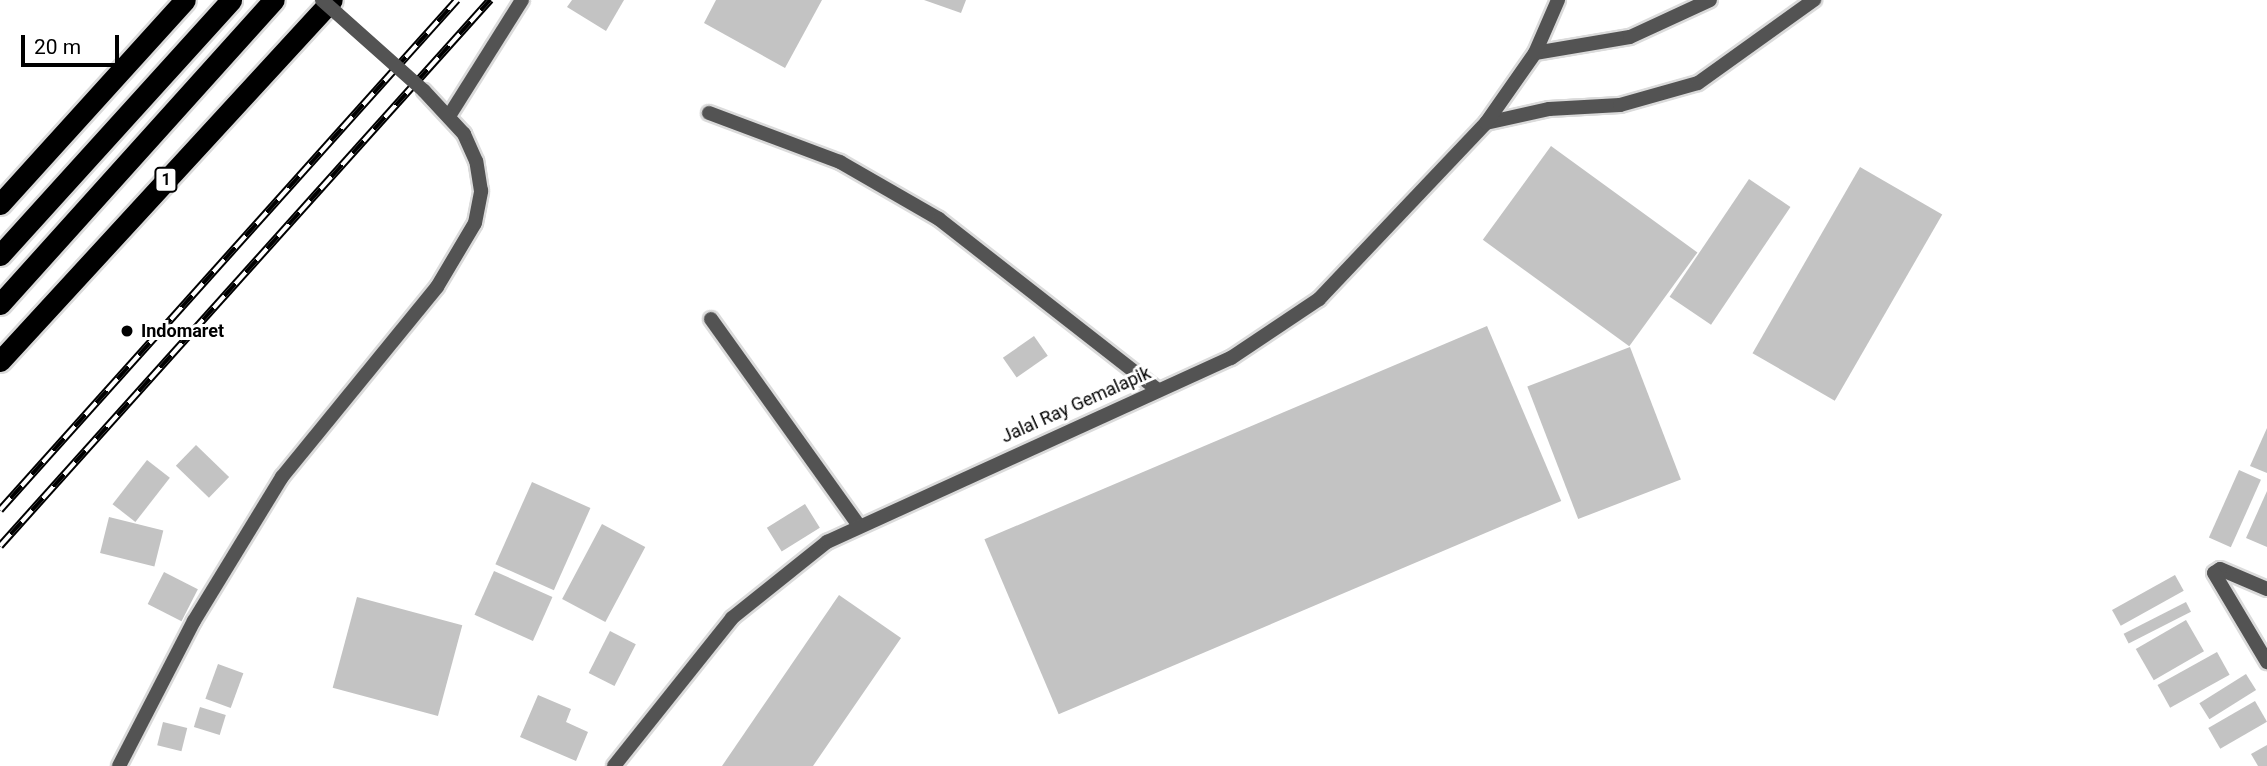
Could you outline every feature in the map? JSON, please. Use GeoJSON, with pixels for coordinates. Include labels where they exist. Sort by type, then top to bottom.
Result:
{"type":"FeatureCollection","features":[{"type":"Feature","properties":{"kind":"highway"},"geometry":{"type":"LineString","coordinates":[[0,204],[185,0]]}},
{"type":"Feature","properties":{"kind":"highway"},"geometry":{"type":"LineString","coordinates":[[0,255],[231,0]]}},
{"type":"Feature","properties":{"kind":"highway","name":"1"},"geometry":{"type":"LineString","coordinates":[[0,304],[274,0]]}},
{"type":"Feature","properties":{"kind":"highway","name":"1"},"geometry":{"type":"LineString","coordinates":[[0,361],[332,0]]}},
{"type":"Feature","properties":{"kind":"street"},"geometry":{"type":"LineString","coordinates":[[118,766],[194,621],[282,477],[437,287],[467,240],[481,191],[472,152],[449,116],[322,0]]}},
{"type":"Feature","properties":{"kind":"street"},"geometry":{"type":"LineString","coordinates":[[449,116],[523,0]]}},
{"type":"Feature","properties":{"kind":"street","name":"Jalal Ray Gemalapik"},"geometry":{"type":"LineString","coordinates":[[614,766],[732,618],[857,523],[1231,358],[1319,299],[1486,123],[1535,53],[1558,0]]}},
{"type":"Feature","properties":{"kind":"street"},"geometry":{"type":"LineString","coordinates":[[1535,53],[1630,37],[1710,0]]}},
{"type":"Feature","properties":{"kind":"street"},"geometry":{"type":"LineString","coordinates":[[1486,123],[1549,109],[1620,105],[1698,83],[1814,0]]}},
{"type":"Feature","properties":{"kind":"street"},"geometry":{"type":"LineString","coordinates":[[709,113],[840,162],[939,219],[1158,390]]}},
{"type":"Feature","properties":{"kind":"street"},"geometry":{"type":"LineString","coordinates":[[711,319],[857,523]]}},
{"type":"Feature","properties":{"kind":"street"},"geometry":{"type":"LineString","coordinates":[[2267,589],[2220,569],[2214,573],[2267,662]]}},
{"type":"Feature","properties":{"kind":"building"},"geometry":{"type":"Polygon","coordinates":[[[572,0],[624,0],[606,31],[567,7],[572,0]]]}},
{"type":"Feature","properties":{"kind":"building"},"geometry":{"type":"Polygon","coordinates":[[[716,0],[822,0],[785,68],[704,23],[716,0]]]}},
{"type":"Feature","properties":{"kind":"building"},"geometry":{"type":"Polygon","coordinates":[[[924,0],[966,0],[961,13],[924,0]]]}},
{"type":"Feature","properties":{"kind":"building"},"geometry":{"type":"Polygon","coordinates":[[[1551,146],[1697,252],[1629,346],[1483,240],[1551,146]]]}},
{"type":"Feature","properties":{"kind":"building"},"geometry":{"type":"Polygon","coordinates":[[[1860,167],[1942,214],[1835,401],[1752,353],[1860,167]]]}},
{"type":"Feature","properties":{"kind":"building"},"geometry":{"type":"Polygon","coordinates":[[[1749,179],[1790,207],[1711,325],[1670,297],[1749,179]]]}},
{"type":"Feature","properties":{"kind":"building"},"geometry":{"type":"Polygon","coordinates":[[[1487,326],[1561,501],[1059,714],[984,539],[1487,326]]]}},
{"type":"Feature","properties":{"kind":"building"},"geometry":{"type":"Polygon","coordinates":[[[1034,336],[1048,356],[1017,377],[1003,358],[1034,336]]]}},
{"type":"Feature","properties":{"kind":"building"},"geometry":{"type":"Polygon","coordinates":[[[1630,347],[1681,480],[1578,519],[1527,386],[1630,347]]]}},
{"type":"Feature","properties":{"kind":"building"},"geometry":{"type":"Polygon","coordinates":[[[2267,428],[2267,473],[2250,466],[2267,428]]]}},
{"type":"Feature","properties":{"kind":"building"},"geometry":{"type":"Polygon","coordinates":[[[196,445],[229,477],[209,498],[176,466],[196,445]]]}},
{"type":"Feature","properties":{"kind":"building"},"geometry":{"type":"Polygon","coordinates":[[[147,460],[170,478],[135,522],[113,504],[147,460]]]}},
{"type":"Feature","properties":{"kind":"building"},"geometry":{"type":"Polygon","coordinates":[[[2239,470],[2261,480],[2231,547],[2209,538],[2239,470]]]}},
{"type":"Feature","properties":{"kind":"building"},"geometry":{"type":"Polygon","coordinates":[[[532,482],[590,508],[554,590],[495,564],[532,482]]]}},
{"type":"Feature","properties":{"kind":"building"},"geometry":{"type":"Polygon","coordinates":[[[2267,491],[2267,547],[2246,538],[2267,491]]]}},
{"type":"Feature","properties":{"kind":"building"},"geometry":{"type":"Polygon","coordinates":[[[805,504],[820,528],[782,552],[767,528],[805,504]]]}},
{"type":"Feature","properties":{"kind":"building"},"geometry":{"type":"Polygon","coordinates":[[[109,517],[163,531],[154,566],[100,553],[109,517]]]}},
{"type":"Feature","properties":{"kind":"building"},"geometry":{"type":"Polygon","coordinates":[[[602,524],[645,547],[605,622],[562,599],[602,524]]]}},
{"type":"Feature","properties":{"kind":"building"},"geometry":{"type":"Polygon","coordinates":[[[494,571],[552,597],[533,641],[474,615],[494,571]]]}},
{"type":"Feature","properties":{"kind":"building"},"geometry":{"type":"Polygon","coordinates":[[[164,572],[198,589],[182,621],[148,604],[164,572]]]}},
{"type":"Feature","properties":{"kind":"building"},"geometry":{"type":"Polygon","coordinates":[[[2175,575],[2184,591],[2121,626],[2112,610],[2175,575]]]}},
{"type":"Feature","properties":{"kind":"building"},"geometry":{"type":"Polygon","coordinates":[[[839,595],[901,638],[813,766],[722,766],[839,595]]]}},
{"type":"Feature","properties":{"kind":"building"},"geometry":{"type":"Polygon","coordinates":[[[357,597],[462,625],[438,716],[333,688],[357,597]]]}},
{"type":"Feature","properties":{"kind":"building"},"geometry":{"type":"Polygon","coordinates":[[[2186,602],[2191,612],[2129,644],[2124,634],[2186,602]]]}},
{"type":"Feature","properties":{"kind":"building"},"geometry":{"type":"Polygon","coordinates":[[[2186,620],[2204,651],[2154,680],[2136,649],[2186,620]]]}},
{"type":"Feature","properties":{"kind":"building"},"geometry":{"type":"Polygon","coordinates":[[[610,631],[636,644],[615,686],[589,673],[610,631]]]}},
{"type":"Feature","properties":{"kind":"building"},"geometry":{"type":"Polygon","coordinates":[[[2217,652],[2230,675],[2170,708],[2158,685],[2217,652]]]}},
{"type":"Feature","properties":{"kind":"building"},"geometry":{"type":"Polygon","coordinates":[[[218,664],[243,673],[231,708],[205,699],[218,664]]]}},
{"type":"Feature","properties":{"kind":"building"},"geometry":{"type":"Polygon","coordinates":[[[2246,674],[2256,690],[2209,719],[2199,703],[2246,674]]]}},
{"type":"Feature","properties":{"kind":"building"},"geometry":{"type":"Polygon","coordinates":[[[538,695],[571,709],[566,722],[588,732],[576,761],[520,737],[538,695]]]}},
{"type":"Feature","properties":{"kind":"building"},"geometry":{"type":"Polygon","coordinates":[[[2255,701],[2267,722],[2220,749],[2208,728],[2255,701]]]}},
{"type":"Feature","properties":{"kind":"building"},"geometry":{"type":"Polygon","coordinates":[[[200,707],[226,715],[220,735],[194,727],[200,707]]]}},
{"type":"Feature","properties":{"kind":"building"},"geometry":{"type":"Polygon","coordinates":[[[163,722],[187,728],[181,751],[157,745],[163,722]]]}},
{"type":"Feature","properties":{"kind":"building"},"geometry":{"type":"Polygon","coordinates":[[[2267,745],[2267,766],[2258,766],[2251,754],[2267,745]]]}},
{"type":"Feature","properties":{"kind":"railway"},"geometry":{"type":"LineString","coordinates":[[0,510],[457,0]]}},
{"type":"Feature","properties":{"kind":"railway"},"geometry":{"type":"LineString","coordinates":[[0,546],[490,0]]}},
{"type":"Feature","properties":{"kind":"place","name":"Indomaret"},"geometry":{"type":"Point","coordinates":[127,331]}}]}
